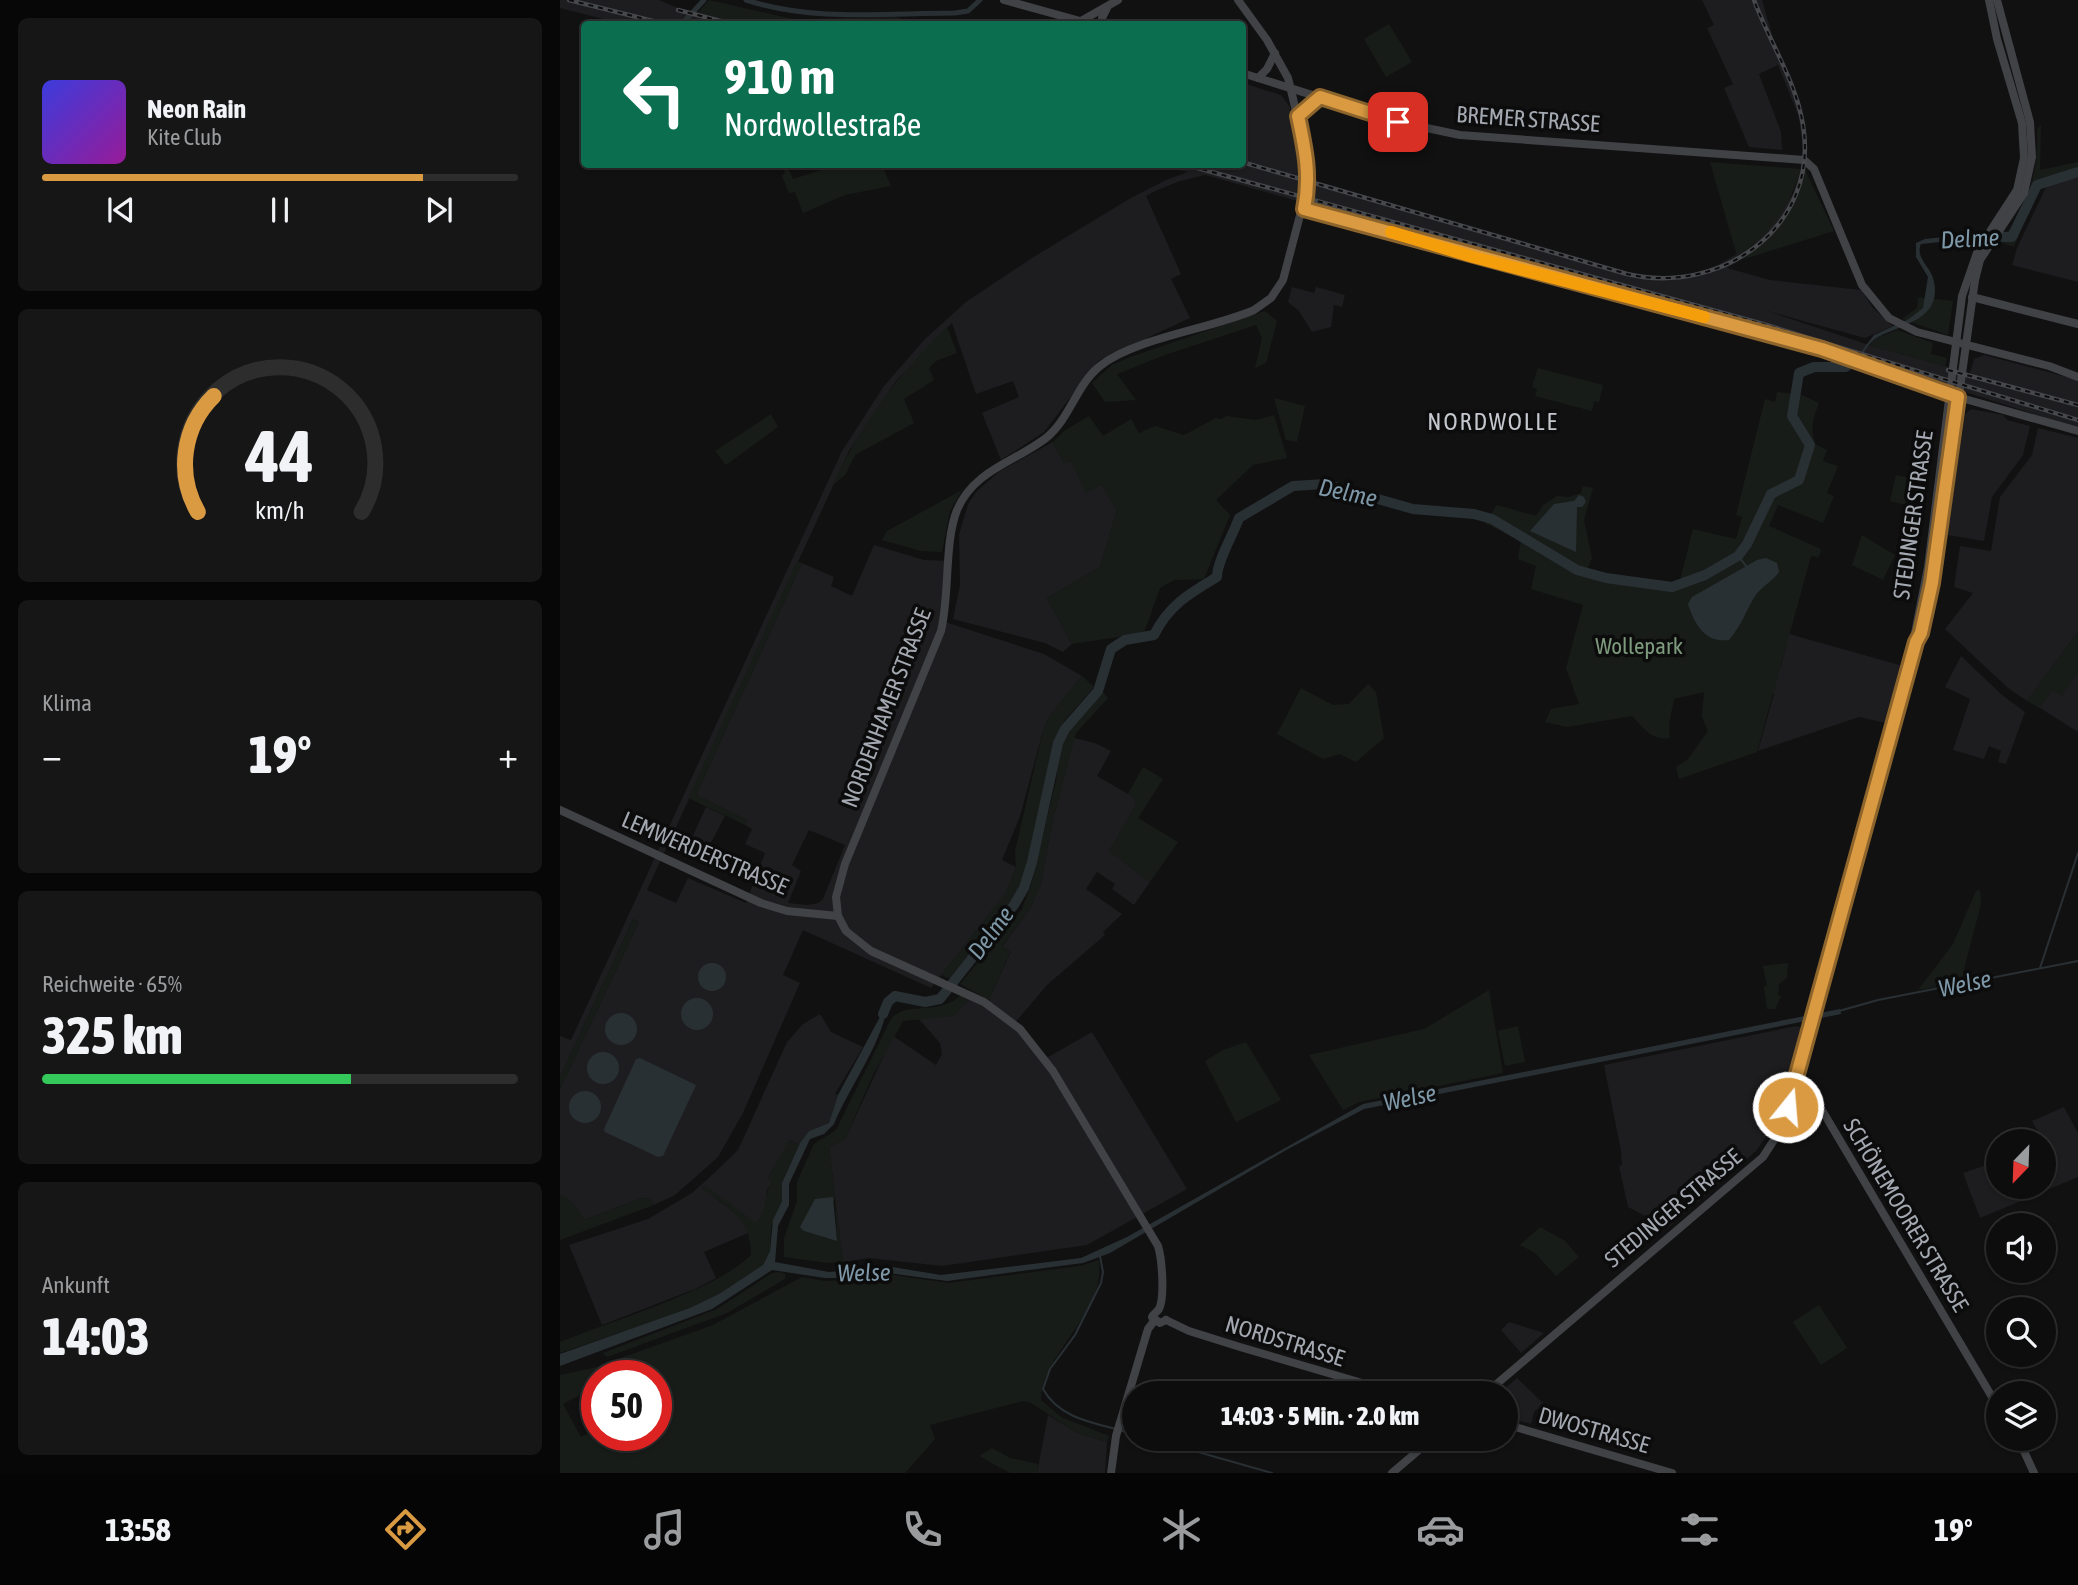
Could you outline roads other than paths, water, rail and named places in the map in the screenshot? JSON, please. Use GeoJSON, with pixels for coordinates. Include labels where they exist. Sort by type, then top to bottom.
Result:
{"type":"FeatureCollection","features":[{"type":"Feature","properties":{"kind":"street"},"geometry":{"type":"LineString","coordinates":[[1004,0],[1078,21]]}},
{"type":"Feature","properties":{"kind":"street"},"geometry":{"type":"LineString","coordinates":[[1084,21],[1118,0]]}},
{"type":"Feature","properties":{"kind":"street","name":"NORDENHAMER STRASSE"},"geometry":{"type":"LineString","coordinates":[[838,916],[836,897],[845,864],[941,631],[947,603],[953,528],[963,498],[987,473],[1048,437],[1087,381],[1098,368],[1111,359],[1250,312],[1266,303],[1283,280],[1304,209],[1308,187],[1308,162],[1291,88],[1275,53],[1238,0]]}},
{"type":"Feature","properties":{"kind":"street"},"geometry":{"type":"LineString","coordinates":[[1960,343],[1980,260],[2017,190],[2024,158],[2022,123],[1997,39],[1989,0]]}},
{"type":"Feature","properties":{"kind":"street"},"geometry":{"type":"LineString","coordinates":[[1960,343],[1965,287],[1978,250],[1991,237],[2024,192],[2032,157],[2030,122],[1997,0]]}},
{"type":"Feature","properties":{"kind":"street"},"geometry":{"type":"LineString","coordinates":[[1104,21],[1103,14],[1109,5]]}},
{"type":"Feature","properties":{"kind":"street"},"geometry":{"type":"LineString","coordinates":[[1047,12],[1052,21]]}},
{"type":"Feature","properties":{"kind":"street"},"geometry":{"type":"LineString","coordinates":[[1258,78],[1267,69],[1275,53]]}},
{"type":"Feature","properties":{"kind":"street","name":"BREMER STRASSE"},"geometry":{"type":"LineString","coordinates":[[1246,74],[1398,122],[1460,135],[1798,158],[1808,162],[1814,169],[1862,285],[1879,307],[1907,328],[1960,343]]}},
{"type":"Feature","properties":{"kind":"street"},"geometry":{"type":"LineString","coordinates":[[1298,116],[1320,97]]}},
{"type":"Feature","properties":{"kind":"street"},"geometry":{"type":"LineString","coordinates":[[1304,209],[1867,363],[1958,397],[2078,431]]}},
{"type":"Feature","properties":{"kind":"street"},"geometry":{"type":"LineString","coordinates":[[1972,297],[2078,324]]}},
{"type":"Feature","properties":{"kind":"street"},"geometry":{"type":"LineString","coordinates":[[1960,343],[2049,366],[2078,377]]}},
{"type":"Feature","properties":{"kind":"street","name":"STEDINGER STRASSE"},"geometry":{"type":"LineString","coordinates":[[1921,617],[1934,572],[1962,367],[1960,343]]}},
{"type":"Feature","properties":{"kind":"street","name":"STEDINGER STRASSE"},"geometry":{"type":"LineString","coordinates":[[1501,1381],[1763,1157],[1776,1140],[1794,1089],[1916,642],[1949,394],[1960,343]]}},
{"type":"Feature","properties":{"kind":"street"},"geometry":{"type":"LineString","coordinates":[[1962,367],[1973,355],[1987,350]]}},
{"type":"Feature","properties":{"kind":"street","name":"LEMWERDERSTRASSE"},"geometry":{"type":"LineString","coordinates":[[560,810],[761,903],[787,911],[838,916]]}},
{"type":"Feature","properties":{"kind":"street"},"geometry":{"type":"LineString","coordinates":[[838,916],[846,931],[861,944],[998,1010],[1031,1041],[1059,1081],[1163,1259],[1158,1309],[1153,1314],[1154,1321],[1148,1329],[1118,1430],[1111,1473]]}},
{"type":"Feature","properties":{"kind":"street","name":"SCHÖNEMOORER STRASSE"},"geometry":{"type":"LineString","coordinates":[[1794,1089],[1816,1100],[1986,1387]]}},
{"type":"Feature","properties":{"kind":"street"},"geometry":{"type":"LineString","coordinates":[[1154,1321],[1160,1323],[1166,1320],[1165,1311],[1158,1309]]}},
{"type":"Feature","properties":{"kind":"street","name":"NORDSTRASSE"},"geometry":{"type":"LineString","coordinates":[[1166,1320],[1214,1339],[1356,1381]]}},
{"type":"Feature","properties":{"kind":"street","name":"DWOSTRASSE"},"geometry":{"type":"LineString","coordinates":[[1518,1428],[1672,1473]]}},
{"type":"Feature","properties":{"kind":"street"},"geometry":{"type":"LineString","coordinates":[[1392,1473],[1418,1451]]}},
{"type":"Feature","properties":{"kind":"street"},"geometry":{"type":"LineString","coordinates":[[2024,1451],[2034,1473]]}},
{"type":"Feature","properties":{"kind":"water"},"geometry":{"type":"Polygon","coordinates":[[[1981,233],[1978,238],[1921,244],[1921,258],[1933,278],[1935,292],[1932,304],[1918,319],[1875,339],[1851,369],[1834,369],[1834,365],[1850,366],[1874,335],[1909,319],[1923,308],[1928,277],[1916,257],[1916,243],[1925,239],[1981,233]]]}},
{"type":"Feature","properties":{"kind":"water"},"geometry":{"type":"Polygon","coordinates":[[[1579,495],[1584,497],[1586,502],[1582,507],[1577,507],[1576,552],[1530,531],[1554,504],[1574,501],[1579,495]]]}},
{"type":"Feature","properties":{"kind":"water"},"geometry":{"type":"Polygon","coordinates":[[[1766,558],[1777,563],[1779,572],[1755,596],[1729,640],[1713,639],[1702,631],[1688,604],[1692,597],[1757,560],[1766,558]]]}},
{"type":"Feature","properties":{"kind":"water"},"geometry":{"type":"Polygon","coordinates":[[[712,963],[722,967],[726,977],[722,987],[712,991],[702,987],[698,977],[702,967],[712,963]]]}},
{"type":"Feature","properties":{"kind":"water"},"geometry":{"type":"Polygon","coordinates":[[[697,998],[708,1003],[713,1014],[708,1025],[697,1030],[686,1025],[681,1014],[686,1003],[697,998]]]}},
{"type":"Feature","properties":{"kind":"water"},"geometry":{"type":"Polygon","coordinates":[[[888,1002],[880,1033],[834,1124],[824,1134],[810,1139],[789,1184],[789,1205],[778,1226],[775,1262],[829,1272],[892,1267],[941,1275],[1081,1258],[1127,1237],[1363,1104],[1840,1009],[1841,1014],[1364,1109],[1288,1149],[1110,1253],[1083,1263],[947,1281],[881,1272],[849,1278],[825,1278],[772,1270],[712,1309],[560,1366],[560,1354],[690,1308],[719,1294],[763,1265],[770,1251],[773,1220],[782,1201],[782,1183],[800,1143],[809,1131],[829,1123],[838,1095],[888,1002]]]}},
{"type":"Feature","properties":{"kind":"water"},"geometry":{"type":"Polygon","coordinates":[[[621,1013],[632,1018],[637,1029],[632,1040],[621,1045],[610,1040],[605,1029],[610,1018],[621,1013]]]}},
{"type":"Feature","properties":{"kind":"water"},"geometry":{"type":"Polygon","coordinates":[[[603,1052],[614,1057],[619,1068],[614,1079],[603,1084],[592,1079],[587,1068],[592,1057],[603,1052]]]}},
{"type":"Feature","properties":{"kind":"water"},"geometry":{"type":"Polygon","coordinates":[[[640,1058],[696,1085],[663,1156],[658,1157],[605,1132],[604,1129],[636,1059],[640,1058]]]}},
{"type":"Feature","properties":{"kind":"water"},"geometry":{"type":"Polygon","coordinates":[[[585,1091],[596,1096],[601,1107],[596,1118],[585,1123],[574,1118],[569,1107],[574,1096],[585,1091]]]}},
{"type":"Feature","properties":{"kind":"water"},"geometry":{"type":"Polygon","coordinates":[[[833,1197],[837,1241],[804,1231],[800,1227],[815,1199],[833,1197]]]}},
{"type":"Feature","properties":{"kind":"waterway"},"geometry":{"type":"LineString","coordinates":[[685,21],[704,0]]}},
{"type":"Feature","properties":{"kind":"waterway"},"geometry":{"type":"LineString","coordinates":[[746,0],[798,11],[850,15],[955,13],[968,11],[980,0]]}},
{"type":"Feature","properties":{"kind":"waterway","name":"Delme"},"geometry":{"type":"LineString","coordinates":[[1967,236],[2012,237],[2037,185],[2078,172]]}},
{"type":"Feature","properties":{"kind":"waterway","name":"Delme"},"geometry":{"type":"LineString","coordinates":[[883,1014],[888,1002],[895,996],[925,1002],[940,999],[1014,905],[1024,888],[1032,862],[1058,743],[1065,729],[1098,691],[1111,649],[1125,640],[1154,635],[1173,608],[1189,594],[1217,577],[1222,556],[1239,518],[1293,486],[1325,484],[1413,509],[1474,514],[1492,519],[1577,570],[1606,578],[1672,587],[1705,575],[1738,556],[1747,544],[1771,494],[1799,480],[1810,445],[1792,416],[1799,373],[1814,367],[1846,367]]}},
{"type":"Feature","properties":{"kind":"waterway"},"geometry":{"type":"LineString","coordinates":[[1738,556],[1747,567]]}},
{"type":"Feature","properties":{"kind":"waterway"},"geometry":{"type":"LineString","coordinates":[[2040,968],[2078,853]]}},
{"type":"Feature","properties":{"kind":"waterway","name":"Welse"},"geometry":{"type":"LineString","coordinates":[[1839,1011],[1878,1000],[2078,961]]}},
{"type":"Feature","properties":{"kind":"waterway"},"geometry":{"type":"LineString","coordinates":[[1100,1256],[1103,1272],[1101,1283],[1075,1335],[1050,1369],[1043,1389],[1065,1412],[1116,1429]]}},
{"type":"Feature","properties":{"kind":"waterway"},"geometry":{"type":"LineString","coordinates":[[1195,1451],[1272,1473]]}},
{"type":"Feature","properties":{"kind":"railway"},"geometry":{"type":"LineString","coordinates":[[569,0],[653,21]]}},
{"type":"Feature","properties":{"kind":"railway"},"geometry":{"type":"LineString","coordinates":[[1246,163],[1627,274],[1662,278],[1697,274],[1728,263],[1757,246],[1780,223],[1796,194],[1804,162],[1800,109],[1754,0]]}},
{"type":"Feature","properties":{"kind":"railway"},"geometry":{"type":"LineString","coordinates":[[678,10],[720,21]]}},
{"type":"Feature","properties":{"kind":"railway"},"geometry":{"type":"LineString","coordinates":[[1198,168],[1763,324],[2078,420]]}},
{"type":"Feature","properties":{"kind":"railway"},"geometry":{"type":"LineString","coordinates":[[1948,370],[2078,405]]}},
{"type":"Feature","properties":{"kind":"district","name":"NORDWOLLE"},"geometry":{"type":"Point","coordinates":[1493,422]}},
{"type":"Feature","properties":{"kind":"park label","name":"Wollepark"},"geometry":{"type":"Point","coordinates":[1639,646]}}]}
